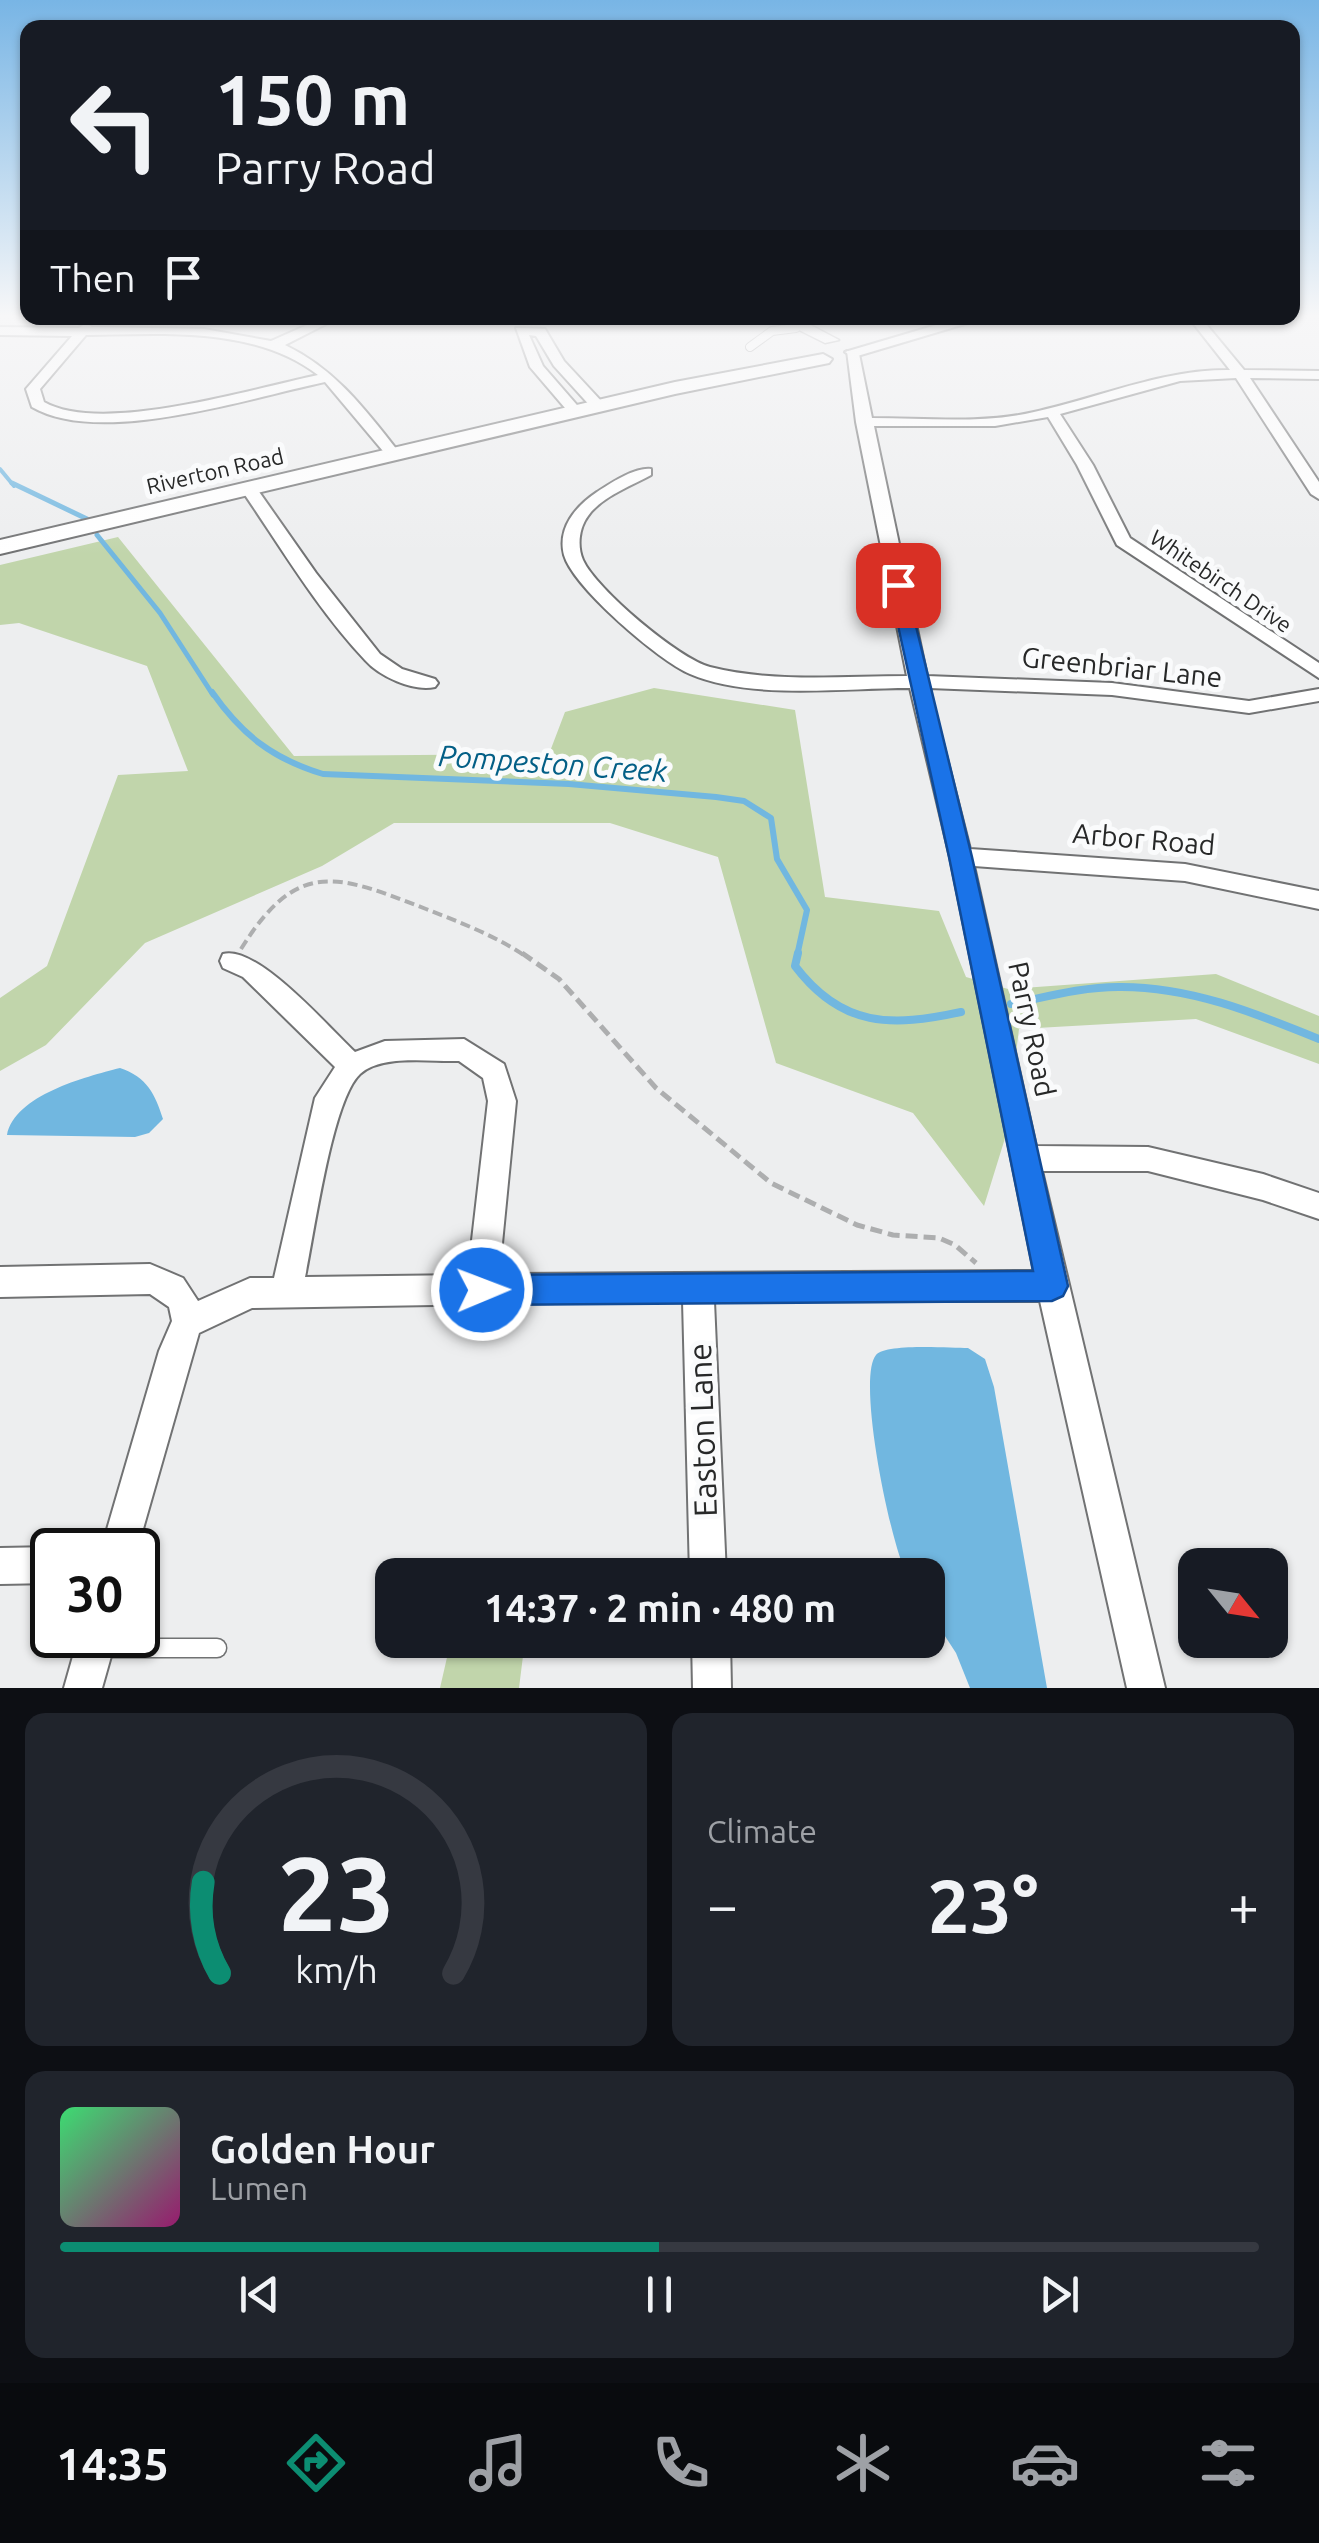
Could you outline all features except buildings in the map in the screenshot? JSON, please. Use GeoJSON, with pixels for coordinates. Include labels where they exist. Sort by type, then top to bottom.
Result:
{"type":"FeatureCollection","features":[{"type":"Feature","properties":{"kind":"main road","name":"Riverton Road"},"geometry":{"type":"LineString","coordinates":[[0,547],[642,396]]}},
{"type":"Feature","properties":{"kind":"street"},"geometry":{"type":"LineString","coordinates":[[34,396],[36,404],[62,416],[132,418],[238,396]]}},
{"type":"Feature","properties":{"kind":"street"},"geometry":{"type":"LineString","coordinates":[[343,396],[394,454]]}},
{"type":"Feature","properties":{"kind":"street"},"geometry":{"type":"LineString","coordinates":[[571,396],[587,409]]}},
{"type":"Feature","properties":{"kind":"street"},"geometry":{"type":"LineString","coordinates":[[579,396],[587,409]]}},
{"type":"Feature","properties":{"kind":"street","name":"Parry Road"},"geometry":{"type":"LineString","coordinates":[[858,396],[1052,1286],[1146,1688]]}},
{"type":"Feature","properties":{"kind":"street"},"geometry":{"type":"LineString","coordinates":[[863,422],[994,422],[1110,396]]}},
{"type":"Feature","properties":{"kind":"street"},"geometry":{"type":"LineString","coordinates":[[1254,396],[1319,494]]}},
{"type":"Feature","properties":{"kind":"street","name":"Whitebirch Drive"},"geometry":{"type":"LineString","coordinates":[[1051,412],[1085,465],[1123,541],[1319,672]]}},
{"type":"Feature","properties":{"kind":"street","name":"Greenbriar Lane"},"geometry":{"type":"LineString","coordinates":[[646,472],[590,504],[576,523],[572,546],[585,576],[654,644],[696,670],[733,680],[1112,689],[1249,707],[1319,695]]}},
{"type":"Feature","properties":{"kind":"street"},"geometry":{"type":"LineString","coordinates":[[249,488],[310,577],[374,658],[394,673],[428,683]]}},
{"type":"Feature","properties":{"kind":"street","name":"Arbor Road"},"geometry":{"type":"LineString","coordinates":[[961,857],[1137,864],[1250,880],[1319,900]]}},
{"type":"Feature","properties":{"kind":"street"},"geometry":{"type":"LineString","coordinates":[[232,961],[252,970],[351,1065]]}},
{"type":"Feature","properties":{"kind":"street"},"geometry":{"type":"LineString","coordinates":[[286,1292],[329,1098],[351,1065],[384,1052],[464,1050],[495,1072],[502,1101],[482,1290]]}},
{"type":"Feature","properties":{"kind":"street"},"geometry":{"type":"LineString","coordinates":[[1026,1158],[1148,1159],[1263,1187],[1319,1206]]}},
{"type":"Feature","properties":{"kind":"street"},"geometry":{"type":"LineString","coordinates":[[0,1282],[150,1279],[168,1283],[180,1293],[188,1322],[175,1351],[126,1528]]}},
{"type":"Feature","properties":{"kind":"street"},"geometry":{"type":"LineString","coordinates":[[188,1322],[250,1293],[698,1286],[1052,1286]]}},
{"type":"Feature","properties":{"kind":"street","name":"Easton Lane"},"geometry":{"type":"LineString","coordinates":[[698,1286],[707,1558]]}},
{"type":"Feature","properties":{"kind":"street"},"geometry":{"type":"LineString","coordinates":[[0,1566],[30,1565]]}},
{"type":"Feature","properties":{"kind":"street"},"geometry":{"type":"LineString","coordinates":[[84,1688],[92,1658]]}},
{"type":"Feature","properties":{"kind":"street"},"geometry":{"type":"LineString","coordinates":[[711,1658],[712,1688]]}},
{"type":"Feature","properties":{"kind":"lane"},"geometry":{"type":"LineString","coordinates":[[160,1645],[217,1648]]}},
{"type":"Feature","properties":{"kind":"path"},"geometry":{"type":"LineString","coordinates":[[232,961],[270,904],[282,894],[320,882],[356,882],[448,918],[516,950],[559,979],[656,1088],[771,1183],[857,1225],[893,1235],[939,1238],[956,1245],[994,1286]]}},
{"type":"Feature","properties":{"kind":"green space"},"geometry":{"type":"Polygon","coordinates":[[[118,537],[294,756],[549,754],[565,712],[654,688],[795,710],[825,897],[939,911],[966,977],[1008,989],[1216,974],[1319,1016],[1319,1064],[1196,1019],[1019,1029],[1006,1135],[984,1206],[913,1113],[776,1063],[718,857],[610,823],[394,823],[322,866],[145,943],[46,1045],[0,1071],[0,998],[47,966],[118,775],[188,771],[147,666],[19,623],[0,625],[0,565],[118,537]]]}},
{"type":"Feature","properties":{"kind":"green space"},"geometry":{"type":"Polygon","coordinates":[[[447,1658],[523,1658],[519,1688],[440,1688],[447,1658]]]}},
{"type":"Feature","properties":{"kind":"water"},"geometry":{"type":"Polygon","coordinates":[[[120,1068],[143,1082],[157,1102],[163,1119],[149,1133],[135,1137],[7,1135],[23,1109],[37,1099],[71,1083],[120,1068]]]}},
{"type":"Feature","properties":{"kind":"water"},"geometry":{"type":"Polygon","coordinates":[[[905,1348],[968,1348],[985,1359],[994,1387],[1047,1688],[970,1688],[945,1636],[945,1558],[900,1558],[878,1463],[870,1395],[876,1355],[905,1348]]]}},
{"type":"Feature","properties":{"kind":"waterway","name":"Pompeston Creek"},"geometry":{"type":"LineString","coordinates":[[0,469],[14,486]]}},
{"type":"Feature","properties":{"kind":"waterway","name":"Pompeston Creek"},"geometry":{"type":"LineString","coordinates":[[12,483],[87,519]]}},
{"type":"Feature","properties":{"kind":"waterway","name":"Pompeston Creek"},"geometry":{"type":"LineString","coordinates":[[97,535],[160,613],[213,695]]}},
{"type":"Feature","properties":{"kind":"waterway","name":"Pompeston Creek"},"geometry":{"type":"LineString","coordinates":[[212,692],[260,744],[323,774],[569,784],[744,801],[771,818],[777,859],[807,910],[797,956]]}},
{"type":"Feature","properties":{"kind":"waterway","name":"Pompeston Creek"},"geometry":{"type":"LineString","coordinates":[[798,953],[795,966],[813,986],[850,1012],[891,1020],[961,1012]]}},
{"type":"Feature","properties":{"kind":"waterway","name":"Pompeston Creek"},"geometry":{"type":"LineString","coordinates":[[1011,1004],[1091,989],[1144,988],[1221,1003],[1319,1039]]}},
{"type":"Feature","properties":{"kind":"route"},"geometry":{"type":"LineString","coordinates":[[482,1290],[1052,1286],[961,857],[898,585]]}}]}
